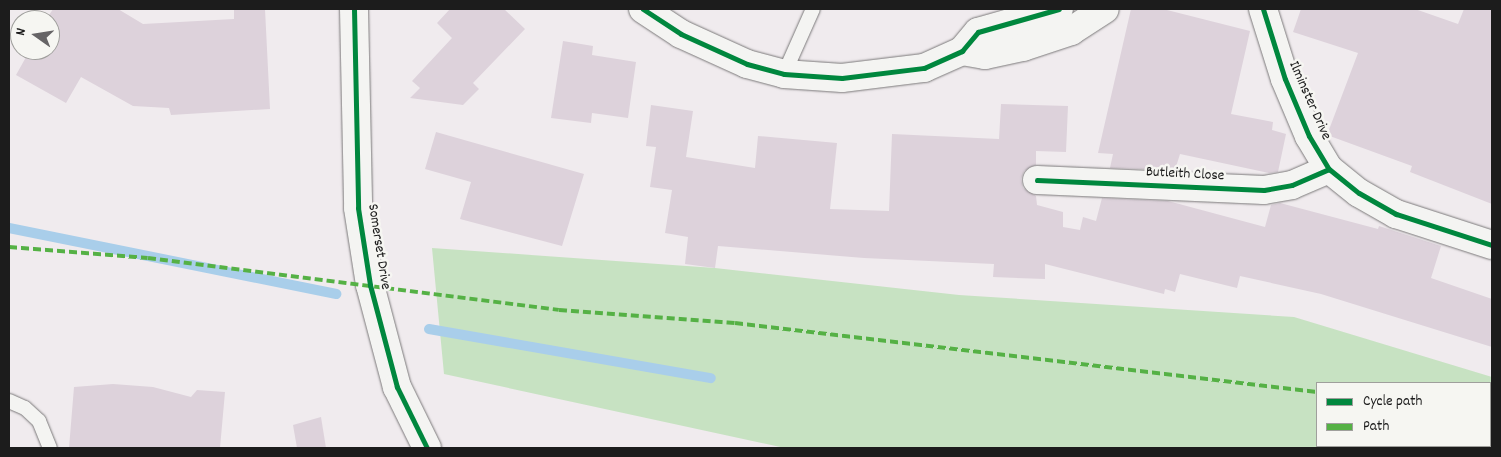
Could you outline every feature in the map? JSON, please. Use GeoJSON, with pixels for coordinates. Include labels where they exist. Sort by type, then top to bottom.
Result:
{"type":"FeatureCollection","features":[{"type":"Feature","properties":{"kind":"street","name":"Somerset Drive"},"geometry":{"type":"LineString","coordinates":[[354,9],[358,208],[370,285],[397,387],[427,448]]}},
{"type":"Feature","properties":{"kind":"street"},"geometry":{"type":"LineString","coordinates":[[643,9],[708,48],[784,74],[842,78],[924,68],[962,51],[978,32],[1059,9]]}},
{"type":"Feature","properties":{"kind":"street"},"geometry":{"type":"LineString","coordinates":[[962,51],[985,55],[1023,47],[1071,31],[1105,9]]}},
{"type":"Feature","properties":{"kind":"street","name":"Ilminster Drive"},"geometry":{"type":"LineString","coordinates":[[1263,9],[1285,79],[1308,136],[1329,169],[1359,193],[1396,214],[1492,246]]}},
{"type":"Feature","properties":{"kind":"street","name":"Butleith Close"},"geometry":{"type":"LineString","coordinates":[[1037,180],[1264,190],[1292,185],[1329,169]]}},
{"type":"Feature","properties":{"kind":"lane"},"geometry":{"type":"LineString","coordinates":[[784,74],[813,9]]}},
{"type":"Feature","properties":{"kind":"lane"},"geometry":{"type":"LineString","coordinates":[[9,401],[25,408],[39,421],[50,448]]}},
{"type":"Feature","properties":{"kind":"green space"},"geometry":{"type":"Polygon","coordinates":[[[432,248],[715,268],[959,295],[1294,317],[1492,377],[1492,448],[785,448],[444,374],[432,248]]]}},
{"type":"Feature","properties":{"kind":"building"},"geometry":{"type":"Polygon","coordinates":[[[118,9],[143,24],[234,19],[234,9],[265,9],[270,109],[171,115],[169,108],[133,106],[81,77],[66,103],[16,75],[24,60],[60,60],[60,10],[52,10],[118,9]]]}},
{"type":"Feature","properties":{"kind":"building"},"geometry":{"type":"Polygon","coordinates":[[[450,9],[504,9],[525,29],[473,83],[479,89],[463,105],[410,98],[420,88],[412,81],[452,38],[437,23],[450,9]]]}},
{"type":"Feature","properties":{"kind":"building"},"geometry":{"type":"Polygon","coordinates":[[[1131,9],[1163,9],[1250,31],[1231,114],[1273,122],[1272,130],[1286,134],[1278,172],[1269,173],[1180,154],[1175,170],[1110,168],[1113,154],[1098,153],[1131,9]]]}},
{"type":"Feature","properties":{"kind":"building"},"geometry":{"type":"Polygon","coordinates":[[[1301,9],[1415,9],[1458,24],[1464,9],[1492,9],[1492,204],[1410,172],[1412,166],[1327,135],[1358,53],[1293,32],[1301,9]]]}},
{"type":"Feature","properties":{"kind":"building"},"geometry":{"type":"Polygon","coordinates":[[[563,41],[593,46],[592,55],[636,62],[628,118],[592,113],[591,123],[551,118],[563,41]]]}},
{"type":"Feature","properties":{"kind":"building"},"geometry":{"type":"Polygon","coordinates":[[[1001,104],[1068,106],[1066,152],[1036,151],[1036,165],[1024,171],[1021,179],[1023,188],[1036,196],[1037,205],[1063,212],[1063,227],[1080,230],[1083,217],[1096,221],[1102,198],[1168,201],[1265,227],[1271,205],[1280,203],[1378,229],[1379,226],[1441,246],[1431,278],[1492,299],[1492,347],[1321,294],[1240,276],[1237,288],[1180,274],[1175,292],[1165,289],[1164,294],[1045,264],[1045,279],[993,277],[994,264],[864,258],[718,246],[715,268],[685,264],[688,237],[665,233],[672,190],[650,187],[656,147],[646,146],[651,105],[693,111],[686,157],[755,168],[758,136],[837,143],[830,209],[889,211],[892,134],[999,139],[1001,104]]]}},
{"type":"Feature","properties":{"kind":"building"},"geometry":{"type":"Polygon","coordinates":[[[436,132],[584,174],[562,246],[460,219],[471,182],[425,169],[436,132]]]}},
{"type":"Feature","properties":{"kind":"building"},"geometry":{"type":"Polygon","coordinates":[[[113,384],[153,387],[191,397],[197,390],[225,392],[220,448],[69,448],[74,387],[113,384]]]}},
{"type":"Feature","properties":{"kind":"building"},"geometry":{"type":"Polygon","coordinates":[[[321,417],[326,448],[297,448],[293,425],[321,417]]]}},
{"type":"Feature","properties":{"kind":"waterway"},"geometry":{"type":"LineString","coordinates":[[9,228],[336,294]]}},
{"type":"Feature","properties":{"kind":"waterway"},"geometry":{"type":"LineString","coordinates":[[429,329],[711,378]]}},
{"type":"Feature","properties":{"kind":"marked path"},"geometry":{"type":"LineString","coordinates":[[9,247],[148,258],[559,310],[735,323],[1316,392]]}},
{"type":"Feature","properties":{"kind":"cycle path"},"geometry":{"type":"LineString","coordinates":[[354,9],[358,208],[370,285],[397,387],[427,448]]}},
{"type":"Feature","properties":{"kind":"cycle path"},"geometry":{"type":"LineString","coordinates":[[643,9],[681,34],[747,64],[784,74],[842,78],[924,68],[962,51],[978,32],[1059,9]]}},
{"type":"Feature","properties":{"kind":"cycle path"},"geometry":{"type":"LineString","coordinates":[[1263,9],[1285,79],[1309,136],[1329,169],[1359,193],[1396,214],[1492,245]]}},
{"type":"Feature","properties":{"kind":"cycle path"},"geometry":{"type":"LineString","coordinates":[[1037,180],[1264,190],[1292,185],[1329,169]]}}]}
